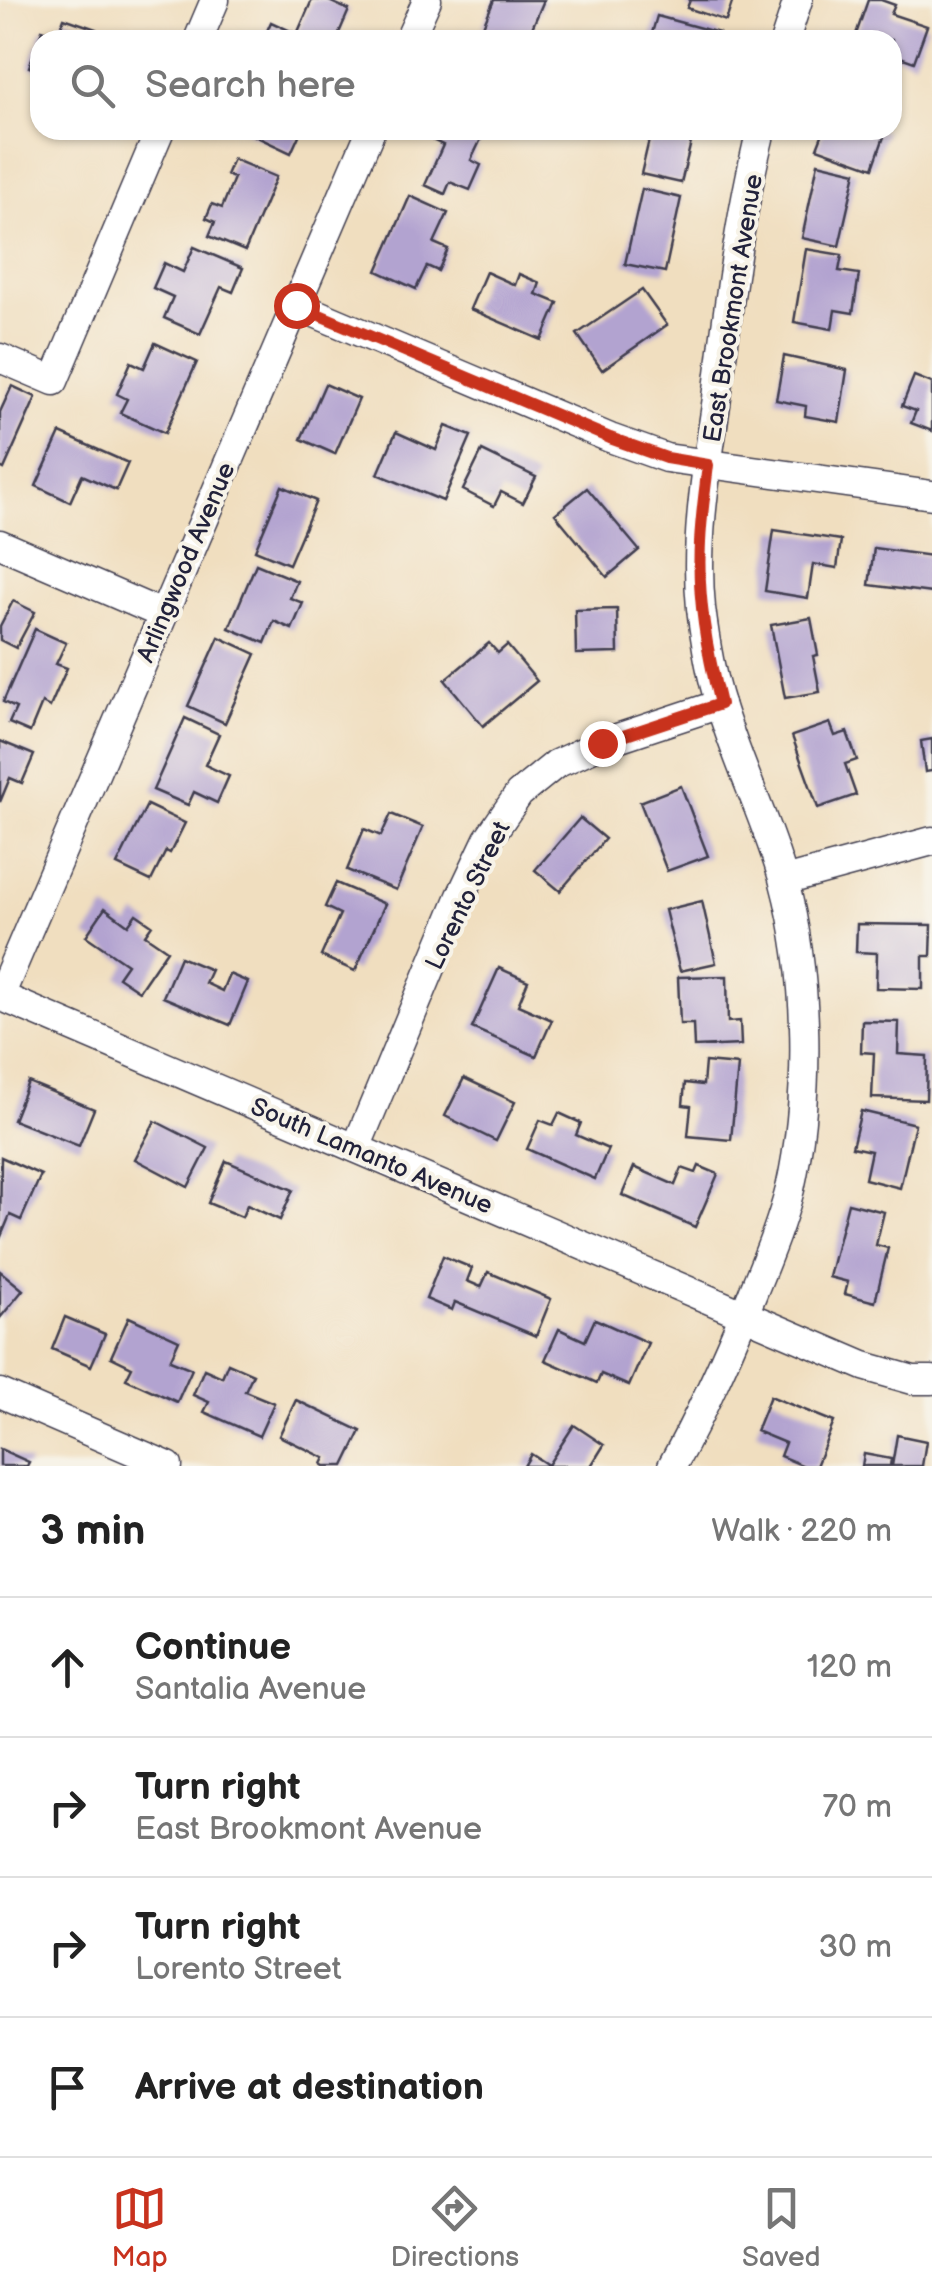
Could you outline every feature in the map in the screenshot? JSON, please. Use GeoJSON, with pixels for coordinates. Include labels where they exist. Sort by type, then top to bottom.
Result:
{"type":"FeatureCollection","features":[{"type":"Feature","properties":{"kind":"street"},"geometry":{"type":"LineString","coordinates":[[202,30],[215,0]]}},
{"type":"Feature","properties":{"kind":"street"},"geometry":{"type":"LineString","coordinates":[[413,30],[426,0]]}},
{"type":"Feature","properties":{"kind":"street"},"geometry":{"type":"LineString","coordinates":[[788,30],[798,0]]}},
{"type":"Feature","properties":{"kind":"street"},"geometry":{"type":"LineString","coordinates":[[0,358],[54,381],[156,140]]}},
{"type":"Feature","properties":{"kind":"street","name":"Arlingwood Avenue"},"geometry":{"type":"LineString","coordinates":[[0,996],[367,140]]}},
{"type":"Feature","properties":{"kind":"street","name":"East Brookmont Avenue"},"geometry":{"type":"LineString","coordinates":[[672,1466],[699,1417],[774,1240],[790,1188],[800,1120],[802,990],[784,881],[720,704],[701,604],[700,545],[708,465],[732,281],[759,140]]}},
{"type":"Feature","properties":{"kind":"street"},"geometry":{"type":"LineString","coordinates":[[296,305],[666,458],[932,495]]}},
{"type":"Feature","properties":{"kind":"street"},"geometry":{"type":"LineString","coordinates":[[0,544],[162,614]]}},
{"type":"Feature","properties":{"kind":"street","name":"Lorento Street"},"geometry":{"type":"LineString","coordinates":[[356,1148],[461,896],[488,839],[519,794],[556,764],[602,743],[720,704]]}},
{"type":"Feature","properties":{"kind":"street"},"geometry":{"type":"LineString","coordinates":[[784,881],[932,841]]}},
{"type":"Feature","properties":{"kind":"street","name":"South Lamanto Avenue"},"geometry":{"type":"LineString","coordinates":[[0,996],[864,1366],[914,1380],[932,1380]]}},
{"type":"Feature","properties":{"kind":"street"},"geometry":{"type":"LineString","coordinates":[[0,1393],[168,1466]]}},
{"type":"Feature","properties":{"kind":"building"},"geometry":{"type":"Polygon","coordinates":[[[312,0],[327,0],[349,10],[340,30],[299,30],[312,0]]]}},
{"type":"Feature","properties":{"kind":"building"},"geometry":{"type":"Polygon","coordinates":[[[494,0],[544,0],[531,30],[492,30],[483,26],[494,0]]]}},
{"type":"Feature","properties":{"kind":"building"},"geometry":{"type":"Polygon","coordinates":[[[690,0],[733,0],[726,21],[687,8],[690,0]]]}},
{"type":"Feature","properties":{"kind":"building"},"geometry":{"type":"Polygon","coordinates":[[[868,0],[895,5],[891,14],[927,26],[914,62],[902,58],[902,30],[858,30],[868,0]]]}},
{"type":"Feature","properties":{"kind":"building"},"geometry":{"type":"Polygon","coordinates":[[[657,16],[708,30],[653,30],[657,16]]]}},
{"type":"Feature","properties":{"kind":"building"},"geometry":{"type":"Polygon","coordinates":[[[64,18],[96,29],[96,30],[60,30],[64,18]]]}},
{"type":"Feature","properties":{"kind":"building"},"geometry":{"type":"Polygon","coordinates":[[[271,22],[288,30],[267,30],[271,22]]]}},
{"type":"Feature","properties":{"kind":"building"},"geometry":{"type":"Polygon","coordinates":[[[263,140],[297,140],[291,153],[263,140]]]}},
{"type":"Feature","properties":{"kind":"building"},"geometry":{"type":"Polygon","coordinates":[[[432,140],[481,140],[471,160],[481,165],[470,190],[450,182],[445,194],[425,185],[443,145],[432,140]]]}},
{"type":"Feature","properties":{"kind":"building"},"geometry":{"type":"Polygon","coordinates":[[[649,140],[692,140],[681,183],[641,174],[649,140]]]}},
{"type":"Feature","properties":{"kind":"building"},"geometry":{"type":"Polygon","coordinates":[[[820,140],[883,140],[873,168],[817,148],[820,140]]]}},
{"type":"Feature","properties":{"kind":"building"},"geometry":{"type":"Polygon","coordinates":[[[233,159],[276,177],[245,251],[209,236],[215,222],[206,218],[212,204],[222,208],[234,178],[226,175],[233,159]]]}},
{"type":"Feature","properties":{"kind":"building"},"geometry":{"type":"Polygon","coordinates":[[[818,163],[856,172],[839,246],[802,238],[818,163]]]}},
{"type":"Feature","properties":{"kind":"building"},"geometry":{"type":"Polygon","coordinates":[[[642,189],[681,198],[665,272],[625,264],[642,189]]]}},
{"type":"Feature","properties":{"kind":"building"},"geometry":{"type":"Polygon","coordinates":[[[410,196],[448,213],[434,243],[448,249],[438,271],[427,266],[416,289],[377,271],[410,196]]]}},
{"type":"Feature","properties":{"kind":"building"},"geometry":{"type":"Polygon","coordinates":[[[194,247],[243,268],[233,292],[221,287],[200,334],[164,318],[173,297],[153,288],[164,263],[183,272],[194,247]]]}},
{"type":"Feature","properties":{"kind":"building"},"geometry":{"type":"Polygon","coordinates":[[[806,249],[842,255],[839,271],[859,274],[853,313],[835,310],[832,329],[794,322],[806,249]]]}},
{"type":"Feature","properties":{"kind":"building"},"geometry":{"type":"Polygon","coordinates":[[[486,272],[515,285],[519,274],[540,283],[536,294],[558,303],[542,340],[470,309],[486,272]]]}},
{"type":"Feature","properties":{"kind":"building"},"geometry":{"type":"Polygon","coordinates":[[[642,290],[667,325],[602,370],[577,334],[642,290]]]}},
{"type":"Feature","properties":{"kind":"building"},"geometry":{"type":"Polygon","coordinates":[[[155,343],[197,362],[165,433],[120,413],[127,399],[117,394],[131,362],[144,368],[155,343]]]}},
{"type":"Feature","properties":{"kind":"building"},"geometry":{"type":"Polygon","coordinates":[[[784,356],[847,370],[839,422],[805,416],[806,406],[776,400],[784,356]]]}},
{"type":"Feature","properties":{"kind":"building"},"geometry":{"type":"Polygon","coordinates":[[[914,376],[932,383],[932,431],[911,423],[916,411],[902,406],[914,376]]]}},
{"type":"Feature","properties":{"kind":"building"},"geometry":{"type":"Polygon","coordinates":[[[325,384],[359,399],[335,454],[301,439],[325,384]]]}},
{"type":"Feature","properties":{"kind":"building"},"geometry":{"type":"Polygon","coordinates":[[[12,386],[36,397],[4,469],[0,467],[0,412],[12,386]]]}},
{"type":"Feature","properties":{"kind":"building"},"geometry":{"type":"Polygon","coordinates":[[[446,426],[471,436],[443,501],[378,474],[396,432],[436,450],[446,426]]]}},
{"type":"Feature","properties":{"kind":"building"},"geometry":{"type":"Polygon","coordinates":[[[60,433],[128,463],[116,490],[82,475],[70,502],[36,486],[60,433]]]}},
{"type":"Feature","properties":{"kind":"building"},"geometry":{"type":"Polygon","coordinates":[[[482,451],[536,477],[523,503],[501,492],[494,506],[463,490],[482,451]]]}},
{"type":"Feature","properties":{"kind":"building"},"geometry":{"type":"Polygon","coordinates":[[[282,486],[316,501],[289,564],[255,550],[282,486]]]}},
{"type":"Feature","properties":{"kind":"building"},"geometry":{"type":"Polygon","coordinates":[[[587,488],[639,550],[607,577],[555,514],[587,488]]]}},
{"type":"Feature","properties":{"kind":"building"},"geometry":{"type":"Polygon","coordinates":[[[774,530],[841,540],[837,568],[813,564],[808,598],[765,591],[774,530]]]}},
{"type":"Feature","properties":{"kind":"building"},"geometry":{"type":"Polygon","coordinates":[[[874,548],[932,556],[932,593],[869,585],[874,548]]]}},
{"type":"Feature","properties":{"kind":"building"},"geometry":{"type":"Polygon","coordinates":[[[256,564],[297,581],[290,598],[303,603],[292,629],[274,621],[265,643],[229,628],[256,564]]]}},
{"type":"Feature","properties":{"kind":"building"},"geometry":{"type":"Polygon","coordinates":[[[13,601],[35,612],[16,648],[0,640],[0,626],[13,601]]]}},
{"type":"Feature","properties":{"kind":"building"},"geometry":{"type":"Polygon","coordinates":[[[617,609],[618,653],[576,654],[575,610],[617,609]]]}},
{"type":"Feature","properties":{"kind":"building"},"geometry":{"type":"Polygon","coordinates":[[[811,618],[820,692],[785,698],[771,625],[811,618]]]}},
{"type":"Feature","properties":{"kind":"building"},"geometry":{"type":"Polygon","coordinates":[[[35,629],[66,643],[56,664],[67,668],[50,707],[42,703],[30,732],[9,723],[16,708],[3,702],[35,629]]]}},
{"type":"Feature","properties":{"kind":"building"},"geometry":{"type":"Polygon","coordinates":[[[219,637],[256,654],[225,723],[188,706],[219,637]]]}},
{"type":"Feature","properties":{"kind":"building"},"geometry":{"type":"Polygon","coordinates":[[[489,643],[498,653],[507,645],[537,681],[483,726],[445,680],[489,643]]]}},
{"type":"Feature","properties":{"kind":"building"},"geometry":{"type":"Polygon","coordinates":[[[185,718],[219,734],[205,765],[229,776],[217,803],[194,792],[188,805],[153,790],[185,718]]]}},
{"type":"Feature","properties":{"kind":"building"},"geometry":{"type":"Polygon","coordinates":[[[830,723],[835,736],[847,732],[857,760],[845,764],[856,795],[818,808],[792,736],[830,723]]]}},
{"type":"Feature","properties":{"kind":"building"},"geometry":{"type":"Polygon","coordinates":[[[932,739],[932,771],[925,772],[921,741],[932,739]]]}},
{"type":"Feature","properties":{"kind":"building"},"geometry":{"type":"Polygon","coordinates":[[[0,741],[34,755],[22,783],[10,778],[0,802],[0,741]]]}},
{"type":"Feature","properties":{"kind":"building"},"geometry":{"type":"Polygon","coordinates":[[[681,786],[708,856],[667,871],[640,802],[681,786]]]}},
{"type":"Feature","properties":{"kind":"building"},"geometry":{"type":"Polygon","coordinates":[[[147,805],[185,823],[151,881],[117,865],[147,805]]]}},
{"type":"Feature","properties":{"kind":"building"},"geometry":{"type":"Polygon","coordinates":[[[391,814],[423,827],[396,890],[347,870],[364,829],[381,836],[391,814]]]}},
{"type":"Feature","properties":{"kind":"building"},"geometry":{"type":"Polygon","coordinates":[[[580,818],[605,839],[560,891],[535,870],[580,818]]]}},
{"type":"Feature","properties":{"kind":"building"},"geometry":{"type":"Polygon","coordinates":[[[336,883],[385,904],[355,971],[321,956],[340,914],[325,907],[336,883]]]}},
{"type":"Feature","properties":{"kind":"building"},"geometry":{"type":"Polygon","coordinates":[[[702,901],[716,963],[680,971],[665,910],[702,901]]]}},
{"type":"Feature","properties":{"kind":"building"},"geometry":{"type":"Polygon","coordinates":[[[105,908],[128,925],[136,914],[152,925],[145,935],[167,950],[139,991],[118,977],[127,964],[86,936],[105,908]]]}},
{"type":"Feature","properties":{"kind":"building"},"geometry":{"type":"Polygon","coordinates":[[[857,924],[932,925],[931,956],[923,956],[923,989],[876,988],[877,953],[856,952],[857,924]]]}},
{"type":"Feature","properties":{"kind":"building"},"geometry":{"type":"Polygon","coordinates":[[[180,957],[211,970],[205,983],[222,991],[229,974],[248,982],[230,1025],[163,997],[180,957]]]}},
{"type":"Feature","properties":{"kind":"building"},"geometry":{"type":"Polygon","coordinates":[[[499,968],[528,981],[518,1005],[552,1020],[536,1056],[472,1028],[499,968]]]}},
{"type":"Feature","properties":{"kind":"building"},"geometry":{"type":"Polygon","coordinates":[[[727,976],[728,1022],[740,1021],[741,1045],[694,1047],[693,1024],[680,1024],[678,977],[727,976]]]}},
{"type":"Feature","properties":{"kind":"building"},"geometry":{"type":"Polygon","coordinates":[[[862,1021],[899,1022],[898,1054],[927,1056],[926,1100],[872,1098],[874,1053],[861,1052],[862,1021]]]}},
{"type":"Feature","properties":{"kind":"building"},"geometry":{"type":"Polygon","coordinates":[[[705,1062],[738,1065],[731,1140],[688,1136],[691,1106],[683,1105],[685,1083],[703,1085],[705,1062]]]}},
{"type":"Feature","properties":{"kind":"building"},"geometry":{"type":"Polygon","coordinates":[[[464,1078],[515,1102],[496,1141],[445,1116],[464,1078]]]}},
{"type":"Feature","properties":{"kind":"building"},"geometry":{"type":"Polygon","coordinates":[[[28,1082],[94,1109],[79,1146],[13,1120],[28,1082]]]}},
{"type":"Feature","properties":{"kind":"building"},"geometry":{"type":"Polygon","coordinates":[[[861,1111],[915,1124],[900,1188],[865,1179],[871,1151],[852,1147],[861,1111]]]}},
{"type":"Feature","properties":{"kind":"building"},"geometry":{"type":"Polygon","coordinates":[[[559,1113],[581,1123],[576,1135],[608,1149],[595,1179],[527,1149],[540,1120],[553,1125],[559,1113]]]}},
{"type":"Feature","properties":{"kind":"building"},"geometry":{"type":"Polygon","coordinates":[[[155,1121],[208,1148],[188,1187],[135,1159],[155,1121]]]}},
{"type":"Feature","properties":{"kind":"building"},"geometry":{"type":"Polygon","coordinates":[[[1,1157],[41,1175],[21,1220],[10,1215],[0,1239],[1,1157]]]}},
{"type":"Feature","properties":{"kind":"building"},"geometry":{"type":"Polygon","coordinates":[[[226,1161],[293,1190],[280,1220],[247,1205],[242,1217],[208,1203],[226,1161]]]}},
{"type":"Feature","properties":{"kind":"building"},"geometry":{"type":"Polygon","coordinates":[[[699,1166],[718,1174],[695,1227],[622,1195],[634,1167],[675,1185],[682,1168],[696,1173],[699,1166]]]}},
{"type":"Feature","properties":{"kind":"building"},"geometry":{"type":"Polygon","coordinates":[[[848,1203],[884,1212],[876,1245],[888,1248],[875,1302],[845,1294],[848,1282],[829,1277],[848,1203]]]}},
{"type":"Feature","properties":{"kind":"building"},"geometry":{"type":"Polygon","coordinates":[[[443,1256],[472,1268],[467,1281],[481,1287],[488,1272],[551,1299],[536,1336],[455,1302],[452,1310],[426,1299],[443,1256]]]}},
{"type":"Feature","properties":{"kind":"building"},"geometry":{"type":"Polygon","coordinates":[[[0,1271],[23,1290],[0,1318],[0,1271]]]}},
{"type":"Feature","properties":{"kind":"building"},"geometry":{"type":"Polygon","coordinates":[[[65,1317],[105,1334],[91,1366],[52,1349],[65,1317]]]}},
{"type":"Feature","properties":{"kind":"building"},"geometry":{"type":"Polygon","coordinates":[[[129,1317],[179,1340],[170,1360],[192,1369],[177,1402],[126,1379],[132,1367],[111,1357],[129,1317]]]}},
{"type":"Feature","properties":{"kind":"building"},"geometry":{"type":"Polygon","coordinates":[[[595,1319],[648,1343],[629,1386],[601,1374],[597,1383],[545,1360],[559,1329],[585,1341],[595,1319]]]}},
{"type":"Feature","properties":{"kind":"building"},"geometry":{"type":"Polygon","coordinates":[[[228,1363],[253,1374],[245,1391],[274,1403],[259,1436],[204,1412],[209,1402],[193,1395],[204,1369],[222,1377],[228,1363]]]}},
{"type":"Feature","properties":{"kind":"building"},"geometry":{"type":"Polygon","coordinates":[[[770,1396],[834,1422],[816,1466],[804,1466],[780,1456],[785,1443],[756,1431],[770,1396]]]}},
{"type":"Feature","properties":{"kind":"building"},"geometry":{"type":"Polygon","coordinates":[[[296,1400],[361,1431],[344,1466],[325,1466],[325,1458],[279,1436],[296,1400]]]}},
{"type":"Feature","properties":{"kind":"building"},"geometry":{"type":"Polygon","coordinates":[[[574,1425],[604,1445],[591,1466],[524,1466],[531,1454],[548,1465],[574,1425]]]}},
{"type":"Feature","properties":{"kind":"building"},"geometry":{"type":"Polygon","coordinates":[[[897,1435],[926,1441],[922,1466],[892,1466],[897,1435]]]}},
{"type":"Feature","properties":{"kind":"building"},"geometry":{"type":"Polygon","coordinates":[[[0,1449],[29,1462],[27,1466],[0,1466],[0,1449]]]}},
{"type":"Feature","properties":{"kind":"building"},"geometry":{"type":"Polygon","coordinates":[[[864,1454],[891,1459],[890,1466],[862,1466],[864,1454]]]}},
{"type":"Feature","properties":{"kind":"route"},"geometry":{"type":"LineString","coordinates":[[296,305],[610,438],[666,458],[708,465],[700,545],[701,604],[720,704],[602,743]]}}]}
